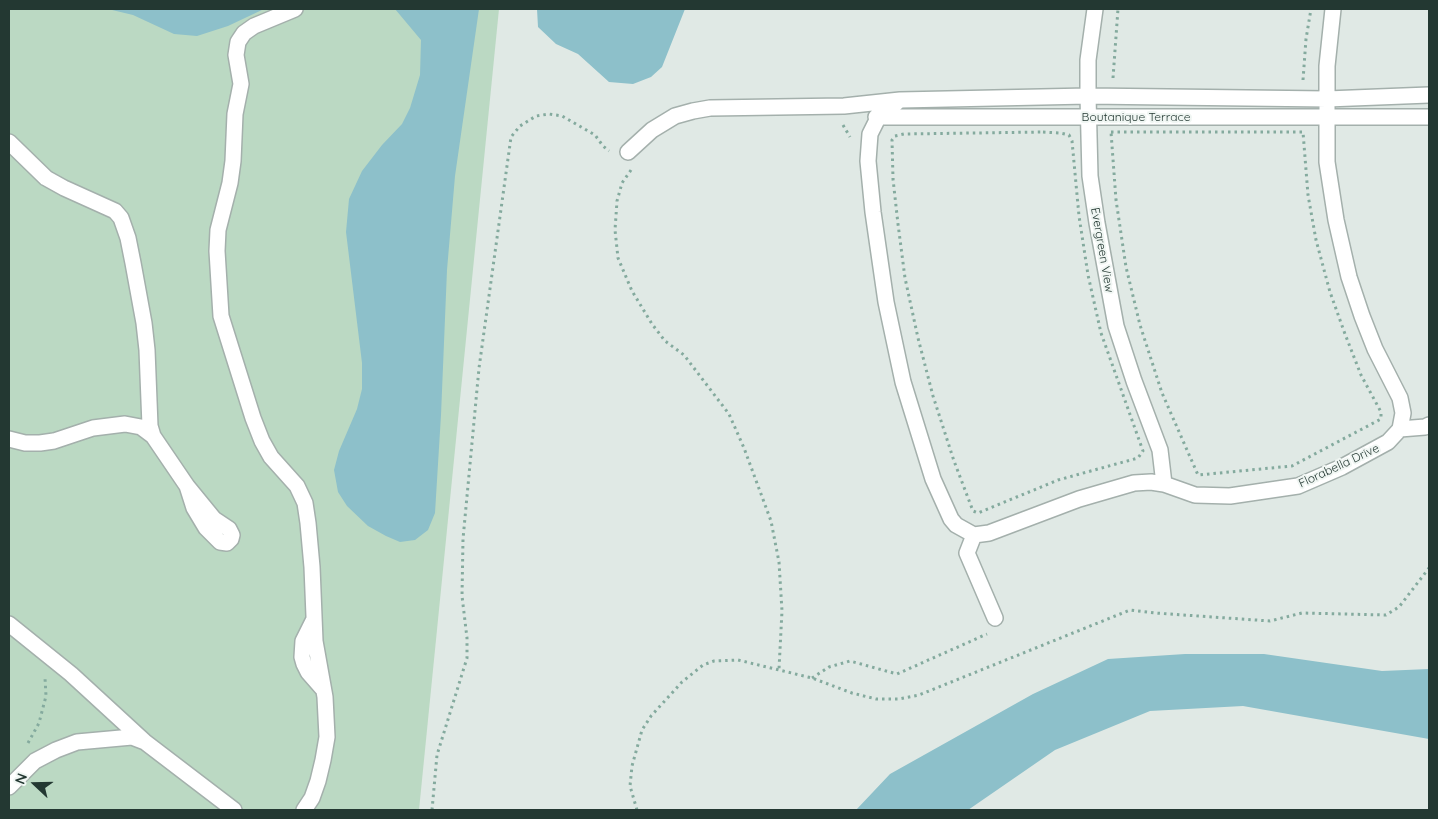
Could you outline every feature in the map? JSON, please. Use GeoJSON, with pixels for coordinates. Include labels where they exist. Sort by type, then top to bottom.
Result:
{"type":"FeatureCollection","features":[{"type":"Feature","properties":{"kind":"street"},"geometry":{"type":"LineString","coordinates":[[295,9],[254,26],[238,42],[236,55],[241,84],[235,114],[230,183],[218,230],[218,267],[221,316],[253,418],[262,441],[272,457],[297,486],[304,504],[308,523],[317,660],[324,692],[327,737],[323,760],[312,798],[304,810]]}},
{"type":"Feature","properties":{"kind":"street","name":"Evergreen View"},"geometry":{"type":"LineString","coordinates":[[1095,9],[1088,60],[1090,176],[1116,326],[1160,450],[1164,484]]}},
{"type":"Feature","properties":{"kind":"street"},"geometry":{"type":"LineString","coordinates":[[1333,9],[1327,66],[1327,162],[1336,220],[1349,277],[1375,349],[1400,398],[1403,413],[1400,429],[1429,425]]}},
{"type":"Feature","properties":{"kind":"street","name":"Boutanique Terrace"},"geometry":{"type":"LineString","coordinates":[[626,158],[652,130],[675,116],[693,110],[710,108],[844,106],[900,100],[1088,96],[1327,100],[1429,95]]}},
{"type":"Feature","properties":{"kind":"street"},"geometry":{"type":"LineString","coordinates":[[900,100],[878,118],[870,134],[868,152],[873,212],[886,302],[903,382],[933,480],[951,519],[956,525],[971,534],[967,553],[995,618]]}},
{"type":"Feature","properties":{"kind":"street","name":"Boutanique Terrace"},"geometry":{"type":"LineString","coordinates":[[844,106],[878,118],[1089,116],[1429,117]]}},
{"type":"Feature","properties":{"kind":"street"},"geometry":{"type":"LineString","coordinates":[[9,142],[46,178],[94,203],[115,211],[121,218],[134,263],[144,323],[150,426],[153,436],[187,486]]}},
{"type":"Feature","properties":{"kind":"street"},"geometry":{"type":"LineString","coordinates":[[9,438],[25,443],[40,443],[54,441],[93,428],[125,424],[140,427],[153,436]]}},
{"type":"Feature","properties":{"kind":"street","name":"Florabella Drive"},"geometry":{"type":"LineString","coordinates":[[971,534],[982,535],[997,531],[1079,499],[1134,483],[1151,482],[1164,484],[1195,495],[1230,496],[1298,486],[1342,467],[1388,442],[1400,429]]}},
{"type":"Feature","properties":{"kind":"street"},"geometry":{"type":"LineString","coordinates":[[9,624],[37,646],[146,743],[234,810]]}},
{"type":"Feature","properties":{"kind":"street"},"geometry":{"type":"LineString","coordinates":[[9,787],[35,761],[77,742],[132,738],[146,743]]}},
{"type":"Feature","properties":{"kind":"path"},"geometry":{"type":"LineString","coordinates":[[1116,84],[1113,79],[1118,9]]}},
{"type":"Feature","properties":{"kind":"path"},"geometry":{"type":"LineString","coordinates":[[1302,86],[1311,9]]}},
{"type":"Feature","properties":{"kind":"path"},"geometry":{"type":"LineString","coordinates":[[432,810],[437,755],[467,658],[467,638],[462,596],[463,539],[479,368],[511,137],[520,126],[536,116],[549,114],[562,116],[596,135],[603,146],[610,152]]}},
{"type":"Feature","properties":{"kind":"path"},"geometry":{"type":"LineString","coordinates":[[839,124],[843,126],[852,138]]}},
{"type":"Feature","properties":{"kind":"path"},"geometry":{"type":"LineString","coordinates":[[1043,132],[1069,135],[1073,147],[1078,216],[1088,275],[1101,333],[1143,451],[1138,458],[1058,480],[992,508],[978,513],[973,511],[954,461],[918,338],[905,278],[893,179],[892,140],[895,136],[904,134],[1043,132]]}},
{"type":"Feature","properties":{"kind":"path"},"geometry":{"type":"LineString","coordinates":[[1112,132],[1303,132],[1308,195],[1316,240],[1330,292],[1344,334],[1361,375],[1381,412],[1381,419],[1292,466],[1198,475],[1179,432],[1162,393],[1126,267],[1116,200],[1112,132]]}},
{"type":"Feature","properties":{"kind":"path"},"geometry":{"type":"LineString","coordinates":[[626,158],[631,170]]}},
{"type":"Feature","properties":{"kind":"path"},"geometry":{"type":"LineString","coordinates":[[637,164],[622,183],[617,201],[615,230],[618,258],[632,291],[652,324],[665,341],[684,356],[729,414],[759,486],[771,520],[779,562],[782,611],[778,669]]}},
{"type":"Feature","properties":{"kind":"path"},"geometry":{"type":"LineString","coordinates":[[637,810],[630,786],[632,766],[642,730],[651,716],[682,682],[703,665],[714,661],[738,660],[812,678],[852,693],[876,699],[899,699],[919,695],[1130,610],[1270,621],[1302,613],[1386,615],[1398,607],[1429,568]]}},
{"type":"Feature","properties":{"kind":"path"},"geometry":{"type":"LineString","coordinates":[[812,678],[829,667],[850,661],[897,674],[988,634]]}},
{"type":"Feature","properties":{"kind":"path"},"geometry":{"type":"LineString","coordinates":[[24,751],[39,723],[46,696],[46,679],[37,646]]}},
{"type":"Feature","properties":{"kind":"green space"},"geometry":{"type":"Polygon","coordinates":[[[9,9],[499,9],[419,810],[9,810],[9,9]]]}},
{"type":"Feature","properties":{"kind":"water"},"geometry":{"type":"Polygon","coordinates":[[[108,9],[264,9],[228,26],[197,36],[174,34],[133,15],[108,9]]]}},
{"type":"Feature","properties":{"kind":"water"},"geometry":{"type":"Polygon","coordinates":[[[395,9],[479,9],[455,176],[447,270],[435,513],[428,530],[415,540],[400,542],[368,526],[347,506],[338,492],[334,470],[339,451],[357,409],[362,389],[362,363],[346,232],[349,199],[362,171],[382,145],[402,124],[410,108],[420,75],[421,40],[395,9]]]}},
{"type":"Feature","properties":{"kind":"water"},"geometry":{"type":"Polygon","coordinates":[[[537,9],[685,9],[662,67],[651,77],[633,84],[609,82],[578,54],[556,44],[538,27],[537,9]]]}},
{"type":"Feature","properties":{"kind":"water"},"geometry":{"type":"Polygon","coordinates":[[[1185,654],[1264,654],[1382,671],[1429,669],[1429,739],[1243,706],[1150,711],[1055,750],[968,810],[856,810],[890,774],[1033,694],[1108,659],[1185,654]]]}}]}
